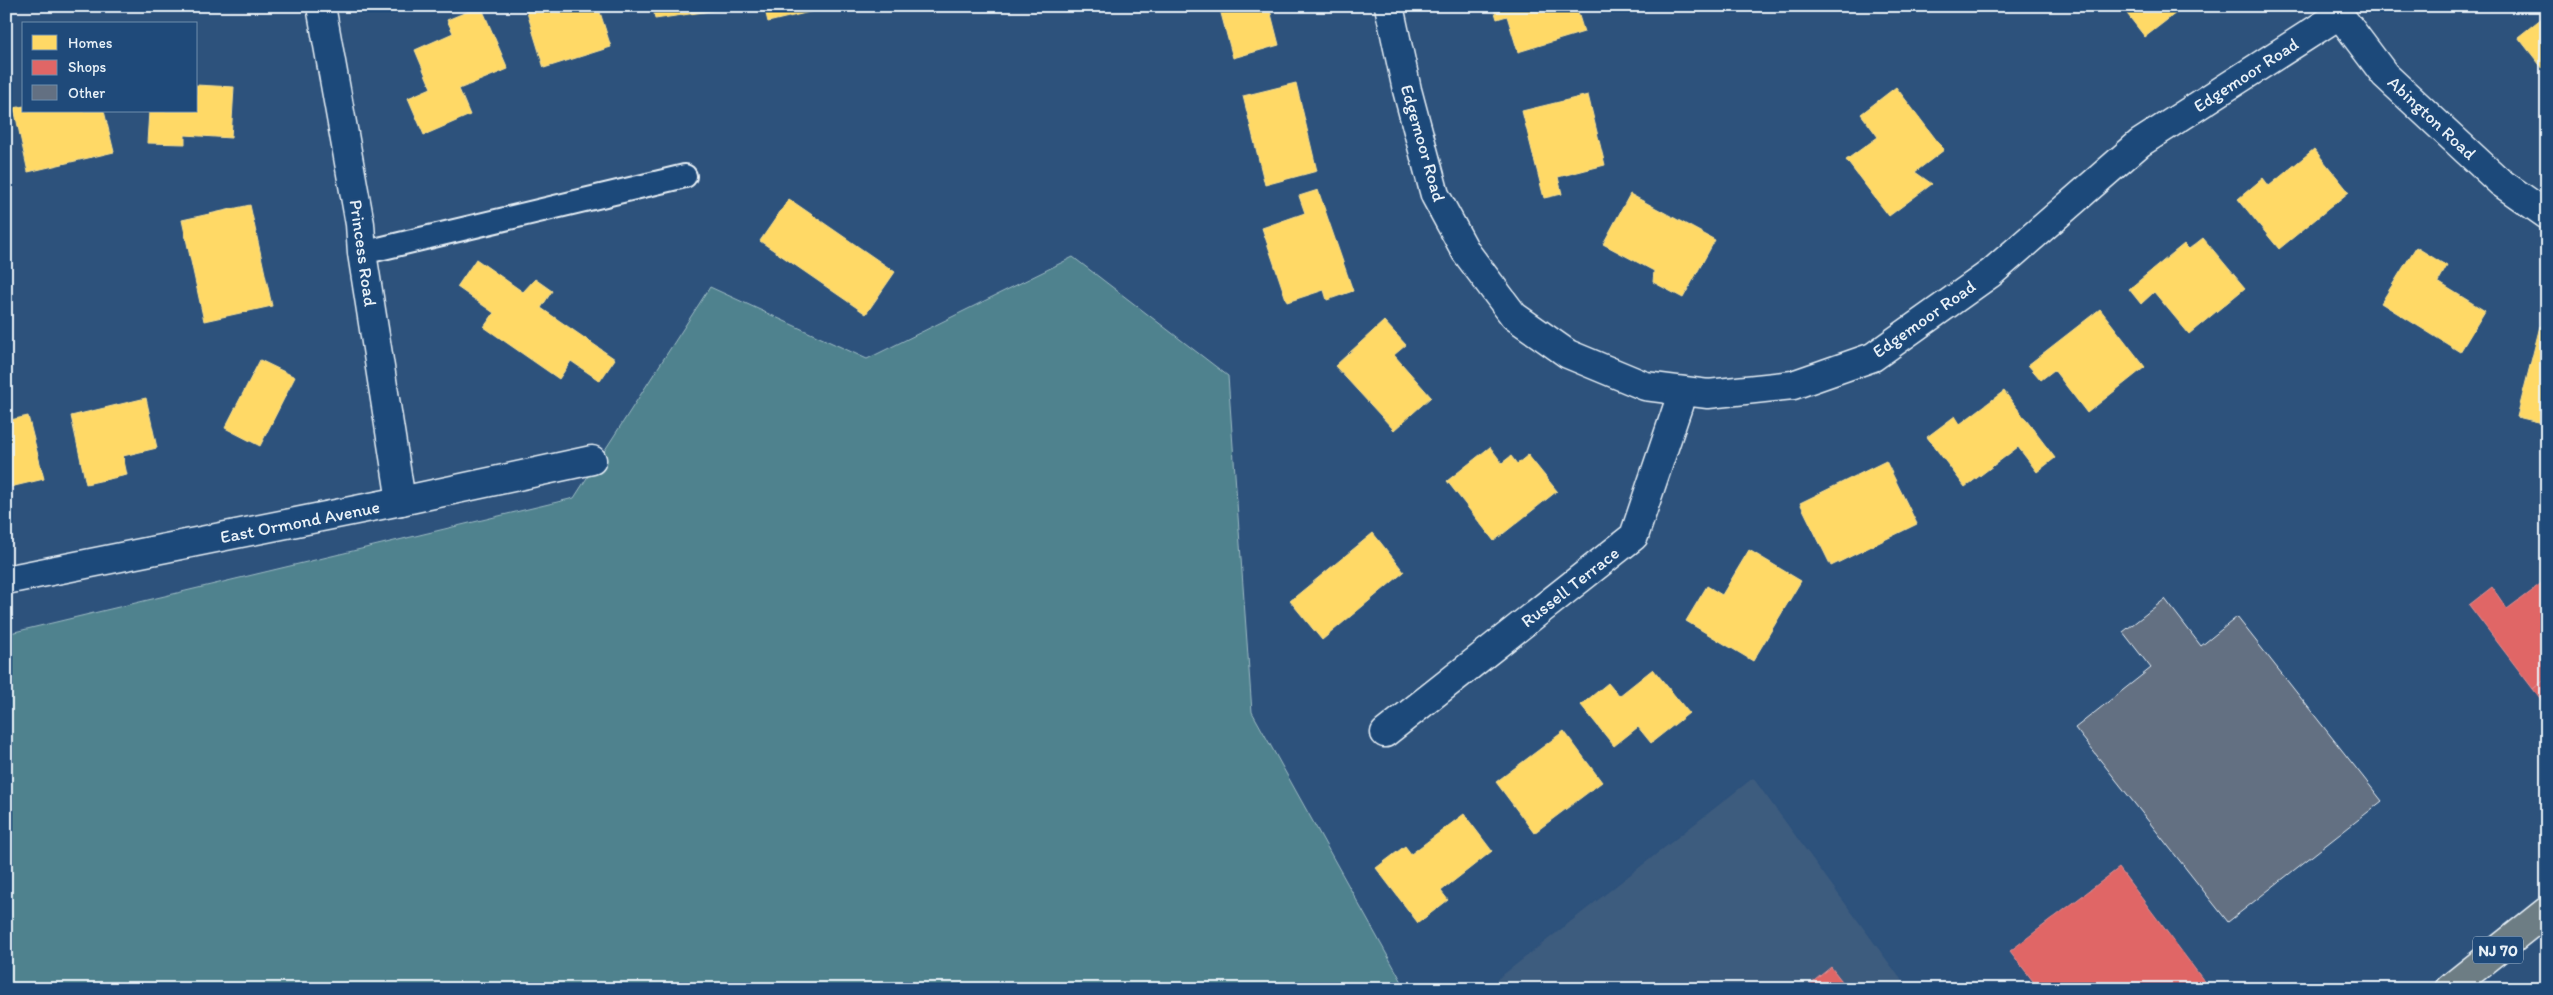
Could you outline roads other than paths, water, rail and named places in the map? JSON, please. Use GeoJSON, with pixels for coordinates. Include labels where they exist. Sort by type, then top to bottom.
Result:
{"type":"FeatureCollection","features":[{"type":"Feature","properties":{"kind":"highway","name":"NJ 70"},"geometry":{"type":"LineString","coordinates":[[2449,989],[2547,912]]}},
{"type":"Feature","properties":{"kind":"street","name":"Princess Road"},"geometry":{"type":"LineString","coordinates":[[321,6],[360,224],[362,253],[401,501]]}},
{"type":"Feature","properties":{"kind":"street","name":"Edgemoor Road"},"geometry":{"type":"LineString","coordinates":[[1388,6],[1407,90],[1435,195],[1466,252],[1514,316],[1568,354],[1645,386],[1708,394],[1793,385],[1873,357],[1991,273],[2140,143],[2336,11]]}},
{"type":"Feature","properties":{"kind":"street","name":"Abington Road"},"geometry":{"type":"LineString","coordinates":[[2336,11],[2386,75],[2500,182],[2547,215]]}},
{"type":"Feature","properties":{"kind":"street","name":"Russell Terrace"},"geometry":{"type":"LineString","coordinates":[[1385,733],[1634,536],[1683,391]]}},
{"type":"Feature","properties":{"kind":"street","name":"East Ormond Avenue"},"geometry":{"type":"LineString","coordinates":[[6,580],[401,501],[592,460]]}},
{"type":"Feature","properties":{"kind":"lane"},"geometry":{"type":"LineString","coordinates":[[362,253],[685,176]]}}]}
